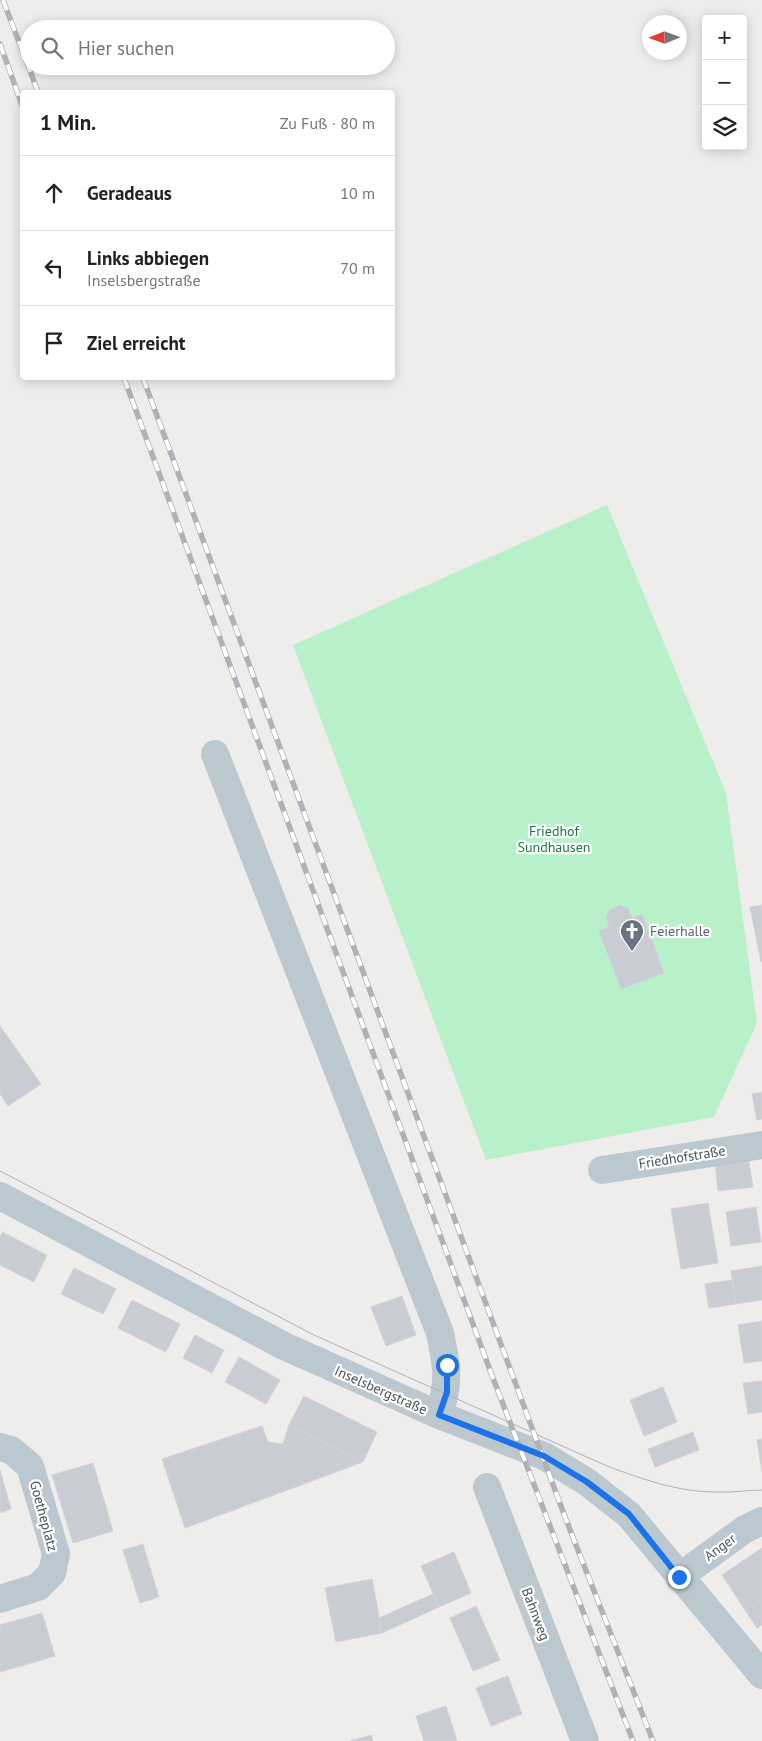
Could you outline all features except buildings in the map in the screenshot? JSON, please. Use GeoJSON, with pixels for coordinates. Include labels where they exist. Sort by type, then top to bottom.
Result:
{"type":"FeatureCollection","features":[{"type":"Feature","properties":{"kind":"street"},"geometry":{"type":"LineString","coordinates":[[215,754],[440,1333],[447,1365],[447,1392],[439,1415]]}},
{"type":"Feature","properties":{"kind":"street","name":"Friedhofstraße"},"geometry":{"type":"LineString","coordinates":[[602,1170],[762,1145]]}},
{"type":"Feature","properties":{"kind":"street","name":"Inselsbergstraße"},"geometry":{"type":"LineString","coordinates":[[0,1196],[284,1346],[439,1415],[544,1456],[587,1482],[629,1514],[679,1577],[762,1675]]}},
{"type":"Feature","properties":{"kind":"street","name":"Goetheplatz"},"geometry":{"type":"LineString","coordinates":[[0,1447],[11,1450],[30,1466],[56,1554],[52,1573],[38,1587],[0,1599]]}},
{"type":"Feature","properties":{"kind":"street","name":"Bahnweg"},"geometry":{"type":"LineString","coordinates":[[487,1487],[585,1741]]}},
{"type":"Feature","properties":{"kind":"street","name":"Anger"},"geometry":{"type":"LineString","coordinates":[[679,1577],[762,1520]]}},
{"type":"Feature","properties":{"kind":"green space","name":"Friedhof Sundhausen"},"geometry":{"type":"Polygon","coordinates":[[[607,505],[726,793],[757,1023],[714,1117],[486,1160],[293,645],[607,505]]]}},
{"type":"Feature","properties":{"kind":"tram line"},"geometry":{"type":"LineString","coordinates":[[0,1171],[314,1335],[607,1466],[647,1480],[688,1490],[722,1492],[762,1490]]}},
{"type":"Feature","properties":{"kind":"railway"},"geometry":{"type":"LineString","coordinates":[[3,0],[20,45]]}},
{"type":"Feature","properties":{"kind":"railway"},"geometry":{"type":"LineString","coordinates":[[0,44],[20,99]]}},
{"type":"Feature","properties":{"kind":"railway"},"geometry":{"type":"LineString","coordinates":[[32,75],[37,90]]}},
{"type":"Feature","properties":{"kind":"railway"},"geometry":{"type":"LineString","coordinates":[[125,380],[491,1373],[633,1741]]}},
{"type":"Feature","properties":{"kind":"railway"},"geometry":{"type":"LineString","coordinates":[[144,380],[565,1517],[653,1741]]}},
{"type":"Feature","properties":{"kind":"place","name":"Feierhalle"},"geometry":{"type":"Point","coordinates":[632,952]}},
{"type":"Feature","properties":{"kind":"route"},"geometry":{"type":"LineString","coordinates":[[447,1365],[447,1392],[439,1415],[544,1456],[587,1482],[629,1514],[679,1577]]}}]}
